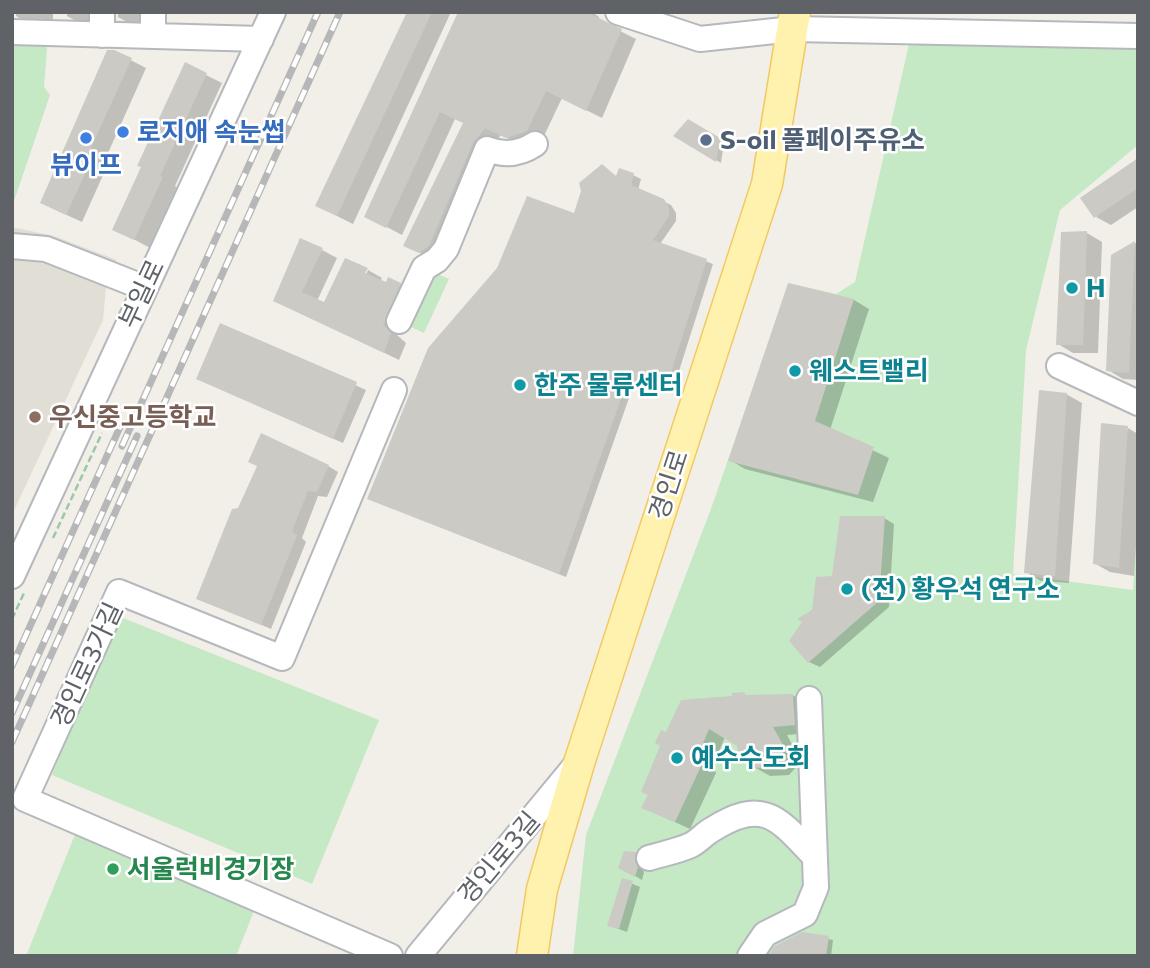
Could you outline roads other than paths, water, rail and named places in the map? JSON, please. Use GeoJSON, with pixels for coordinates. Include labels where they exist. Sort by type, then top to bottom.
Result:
{"type":"FeatureCollection","features":[{"type":"Feature","properties":{"kind":"main road","name":"경인로"},"geometry":{"type":"LineString","coordinates":[[532,956],[542,889],[580,760],[766,184],[794,20]]}},
{"type":"Feature","properties":{"kind":"street","name":"부일로"},"geometry":{"type":"LineString","coordinates":[[12,576],[273,12]]}},
{"type":"Feature","properties":{"kind":"street"},"geometry":{"type":"LineString","coordinates":[[618,12],[700,39],[794,20],[1138,36]]}},
{"type":"Feature","properties":{"kind":"street"},"geometry":{"type":"LineString","coordinates":[[12,32],[49,22],[153,24],[261,39]]}},
{"type":"Feature","properties":{"kind":"street"},"geometry":{"type":"LineString","coordinates":[[398,320],[424,268],[437,260],[446,249],[486,149],[498,154],[512,153],[524,151],[536,144]]}},
{"type":"Feature","properties":{"kind":"street"},"geometry":{"type":"LineString","coordinates":[[12,246],[46,249],[145,288]]}},
{"type":"Feature","properties":{"kind":"street"},"geometry":{"type":"LineString","coordinates":[[1059,366],[1138,403]]}},
{"type":"Feature","properties":{"kind":"street","name":"경인로3가길"},"geometry":{"type":"LineString","coordinates":[[390,956],[25,799],[119,592],[282,658],[394,390]]}},
{"type":"Feature","properties":{"kind":"street"},"geometry":{"type":"LineString","coordinates":[[750,956],[765,934],[804,914],[816,887],[809,699]]}},
{"type":"Feature","properties":{"kind":"street","name":"경인로3길"},"geometry":{"type":"LineString","coordinates":[[418,956],[580,760]]}},
{"type":"Feature","properties":{"kind":"street"},"geometry":{"type":"LineString","coordinates":[[649,858],[691,845],[714,828],[749,812],[783,822],[814,856]]}},
{"type":"Feature","properties":{"kind":"railway"},"geometry":{"type":"LineString","coordinates":[[122,446],[318,12]]}},
{"type":"Feature","properties":{"kind":"railway"},"geometry":{"type":"LineString","coordinates":[[12,742],[340,12]]}},
{"type":"Feature","properties":{"kind":"railway"},"geometry":{"type":"LineString","coordinates":[[12,666],[120,427]]}},
{"type":"Feature","properties":{"kind":"railway"},"geometry":{"type":"LineString","coordinates":[[12,713],[137,436]]}},
{"type":"Feature","properties":{"kind":"place","name":"로지애 속눈썹"},"geometry":{"type":"Point","coordinates":[123,132]}},
{"type":"Feature","properties":{"kind":"place","name":"뷰이프"},"geometry":{"type":"Point","coordinates":[86,138]}},
{"type":"Feature","properties":{"kind":"place","name":"S-oil 풀페이주유소"},"geometry":{"type":"Point","coordinates":[706,140]}},
{"type":"Feature","properties":{"kind":"place","name":"H"},"geometry":{"type":"Point","coordinates":[1072,288]}},
{"type":"Feature","properties":{"kind":"place","name":"웨스트밸리"},"geometry":{"type":"Point","coordinates":[795,371]}},
{"type":"Feature","properties":{"kind":"place","name":"한주 물류센터"},"geometry":{"type":"Point","coordinates":[520,385]}},
{"type":"Feature","properties":{"kind":"place","name":"우신중고등학교"},"geometry":{"type":"Point","coordinates":[35,417]}},
{"type":"Feature","properties":{"kind":"place","name":"(전) 황우석 연구소"},"geometry":{"type":"Point","coordinates":[847,589]}},
{"type":"Feature","properties":{"kind":"place","name":"예수수도회"},"geometry":{"type":"Point","coordinates":[677,758]}},
{"type":"Feature","properties":{"kind":"place","name":"서울럭비경기장"},"geometry":{"type":"Point","coordinates":[113,869]}}]}
